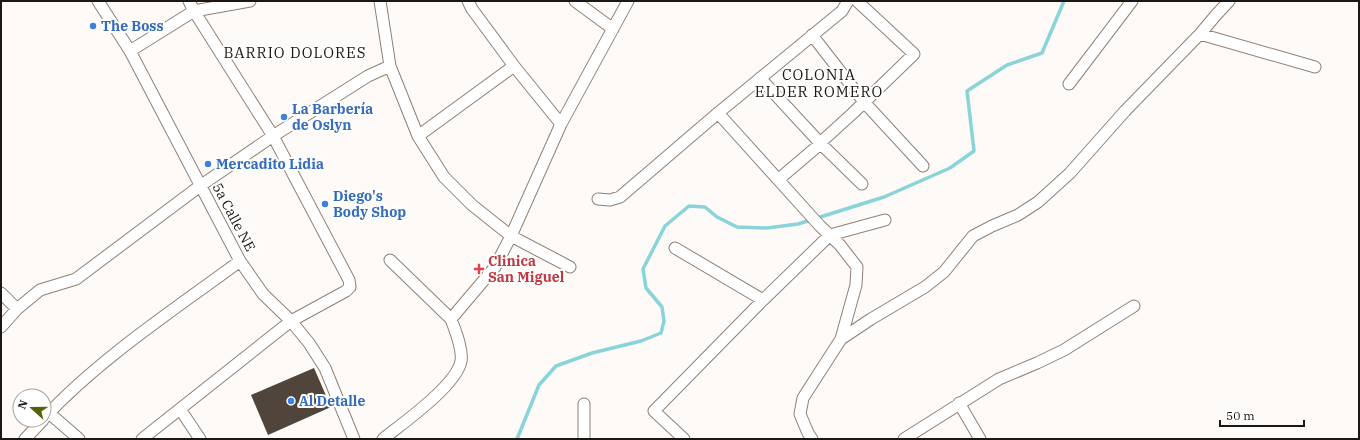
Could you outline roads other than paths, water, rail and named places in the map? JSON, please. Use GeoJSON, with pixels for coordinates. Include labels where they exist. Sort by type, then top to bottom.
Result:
{"type":"FeatureCollection","features":[{"type":"Feature","properties":{"kind":"street","name":"5a Calle NE"},"geometry":{"type":"LineString","coordinates":[[98,1],[130,51],[240,261],[263,294],[291,321],[309,343],[325,368],[354,439]]}},
{"type":"Feature","properties":{"kind":"street"},"geometry":{"type":"LineString","coordinates":[[130,51],[192,6],[250,1]]}},
{"type":"Feature","properties":{"kind":"street"},"geometry":{"type":"LineString","coordinates":[[380,1],[390,66],[418,136],[444,177],[472,205],[511,236],[570,267]]}},
{"type":"Feature","properties":{"kind":"street"},"geometry":{"type":"LineString","coordinates":[[468,1],[472,9],[514,66],[561,124]]}},
{"type":"Feature","properties":{"kind":"street"},"geometry":{"type":"LineString","coordinates":[[574,1],[613,29]]}},
{"type":"Feature","properties":{"kind":"street"},"geometry":{"type":"LineString","coordinates":[[451,319],[495,267],[511,236],[561,124],[628,1]]}},
{"type":"Feature","properties":{"kind":"street"},"geometry":{"type":"LineString","coordinates":[[598,199],[610,200],[620,197],[718,113],[842,11],[848,1]]}},
{"type":"Feature","properties":{"kind":"street"},"geometry":{"type":"LineString","coordinates":[[778,179],[819,145],[820,142],[914,54],[857,1]]}},
{"type":"Feature","properties":{"kind":"street"},"geometry":{"type":"LineString","coordinates":[[1069,84],[1132,1]]}},
{"type":"Feature","properties":{"kind":"street"},"geometry":{"type":"LineString","coordinates":[[841,339],[871,319],[925,288],[944,272],[974,236],[992,226],[1018,215],[1038,202],[1070,173],[1229,1]]}},
{"type":"Feature","properties":{"kind":"street"},"geometry":{"type":"LineString","coordinates":[[142,439],[291,321],[346,291],[350,287],[349,280],[272,136],[192,6]]}},
{"type":"Feature","properties":{"kind":"street"},"geometry":{"type":"LineString","coordinates":[[1200,34],[1315,67]]}},
{"type":"Feature","properties":{"kind":"street"},"geometry":{"type":"LineString","coordinates":[[812,35],[864,102],[923,166]]}},
{"type":"Feature","properties":{"kind":"street"},"geometry":{"type":"LineString","coordinates":[[1,327],[17,309],[40,290],[76,279],[200,186],[272,136],[368,76],[390,66]]}},
{"type":"Feature","properties":{"kind":"street"},"geometry":{"type":"LineString","coordinates":[[418,136],[514,66]]}},
{"type":"Feature","properties":{"kind":"street"},"geometry":{"type":"LineString","coordinates":[[760,78],[862,184]]}},
{"type":"Feature","properties":{"kind":"street"},"geometry":{"type":"LineString","coordinates":[[718,113],[820,226],[830,235],[857,267],[856,285],[841,339],[803,398],[800,414],[812,439]]}},
{"type":"Feature","properties":{"kind":"street"},"geometry":{"type":"LineString","coordinates":[[684,439],[654,411],[763,300],[830,235],[885,220]]}},
{"type":"Feature","properties":{"kind":"street"},"geometry":{"type":"LineString","coordinates":[[675,248],[763,300]]}},
{"type":"Feature","properties":{"kind":"street"},"geometry":{"type":"LineString","coordinates":[[383,439],[444,388],[456,374],[461,360],[458,340],[451,319],[390,260]]}},
{"type":"Feature","properties":{"kind":"street"},"geometry":{"type":"LineString","coordinates":[[52,410],[89,376],[123,348],[240,261]]}},
{"type":"Feature","properties":{"kind":"street"},"geometry":{"type":"LineString","coordinates":[[1,293],[17,309]]}},
{"type":"Feature","properties":{"kind":"street"},"geometry":{"type":"LineString","coordinates":[[904,439],[999,379],[1064,350],[1134,306]]}},
{"type":"Feature","properties":{"kind":"street"},"geometry":{"type":"LineString","coordinates":[[959,403],[980,439]]}},
{"type":"Feature","properties":{"kind":"street"},"geometry":{"type":"LineString","coordinates":[[584,404],[584,439]]}},
{"type":"Feature","properties":{"kind":"street"},"geometry":{"type":"LineString","coordinates":[[180,409],[200,439]]}},
{"type":"Feature","properties":{"kind":"street"},"geometry":{"type":"LineString","coordinates":[[52,422],[79,439]]}},
{"type":"Feature","properties":{"kind":"street"},"geometry":{"type":"LineString","coordinates":[[25,439],[35,428]]}},
{"type":"Feature","properties":{"kind":"waterway"},"geometry":{"type":"LineString","coordinates":[[517,439],[539,385],[556,366],[592,353],[641,341],[661,333],[664,321],[662,307],[646,288],[643,269],[665,226],[689,206],[705,207],[717,217],[737,227],[767,228],[798,224],[884,197],[950,168],[974,151],[967,91],[1007,65],[1042,53],[1064,1]]}},
{"type":"Feature","properties":{"kind":"place","name":"The Boss"},"geometry":{"type":"Point","coordinates":[93,26]}},
{"type":"Feature","properties":{"kind":"place","name":"La Barbería de Oslyn"},"geometry":{"type":"Point","coordinates":[284,117]}},
{"type":"Feature","properties":{"kind":"place","name":"Mercadito Lidia"},"geometry":{"type":"Point","coordinates":[208,164]}},
{"type":"Feature","properties":{"kind":"place","name":"Diego's Body Shop"},"geometry":{"type":"Point","coordinates":[325,204]}},
{"type":"Feature","properties":{"kind":"place","name":"Clinica San Miguel"},"geometry":{"type":"Point","coordinates":[479,269]}},
{"type":"Feature","properties":{"kind":"place","name":"Al Detalle"},"geometry":{"type":"Point","coordinates":[291,401]}},
{"type":"Feature","properties":{"kind":"district","name":"BARRIO DOLORES"},"geometry":{"type":"Point","coordinates":[295,52]}},
{"type":"Feature","properties":{"kind":"district","name":"COLONIA ELDER ROMERO"},"geometry":{"type":"Point","coordinates":[819,82]}}]}
